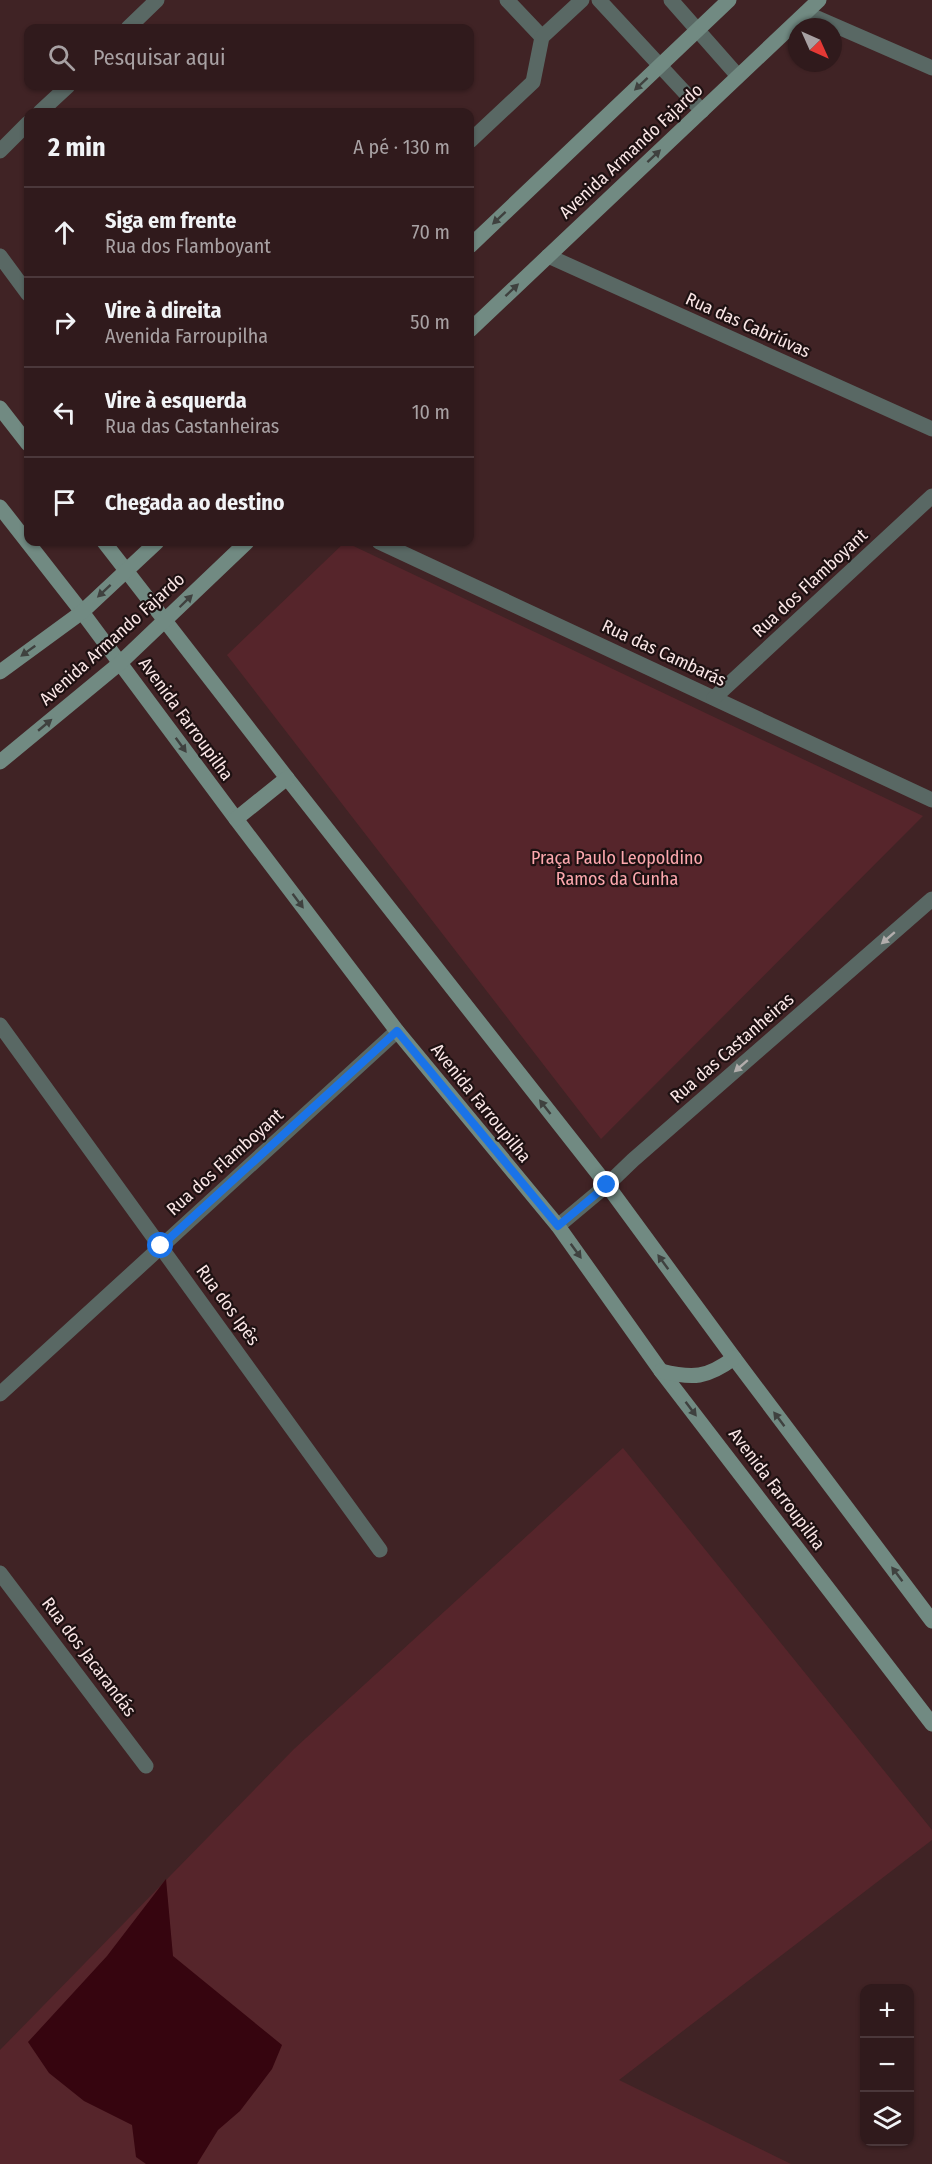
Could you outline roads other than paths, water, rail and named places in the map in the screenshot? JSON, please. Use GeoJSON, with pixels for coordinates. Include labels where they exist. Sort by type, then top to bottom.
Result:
{"type":"FeatureCollection","features":[{"type":"Feature","properties":{"kind":"main road"},"geometry":{"type":"LineString","coordinates":[[474,242],[729,0]]}},
{"type":"Feature","properties":{"kind":"main road","name":"Avenida Armando Fajardo"},"geometry":{"type":"LineString","coordinates":[[474,326],[819,0]]}},
{"type":"Feature","properties":{"kind":"main road"},"geometry":{"type":"LineString","coordinates":[[0,408],[24,439]]}},
{"type":"Feature","properties":{"kind":"main road","name":"Avenida Farroupilha"},"geometry":{"type":"LineString","coordinates":[[0,507],[24,538]]}},
{"type":"Feature","properties":{"kind":"main road","name":"Avenida Farroupilha"},"geometry":{"type":"LineString","coordinates":[[30,546],[397,1031],[558,1226],[661,1371],[932,1724]]}},
{"type":"Feature","properties":{"kind":"main road"},"geometry":{"type":"LineString","coordinates":[[107,546],[286,778],[607,1185],[932,1621]]}},
{"type":"Feature","properties":{"kind":"main road"},"geometry":{"type":"LineString","coordinates":[[0,672],[82,612],[153,546]]}},
{"type":"Feature","properties":{"kind":"main road","name":"Avenida Armando Fajardo"},"geometry":{"type":"LineString","coordinates":[[0,762],[120,663],[243,546]]}},
{"type":"Feature","properties":{"kind":"main road"},"geometry":{"type":"LineString","coordinates":[[236,819],[286,778]]}},
{"type":"Feature","properties":{"kind":"main road"},"geometry":{"type":"LineString","coordinates":[[661,1371],[680,1376],[702,1376],[719,1369],[734,1358]]}},
{"type":"Feature","properties":{"kind":"street"},"geometry":{"type":"LineString","coordinates":[[132,24],[158,0]]}},
{"type":"Feature","properties":{"kind":"street"},"geometry":{"type":"LineString","coordinates":[[507,0],[543,37]]}},
{"type":"Feature","properties":{"kind":"street"},"geometry":{"type":"LineString","coordinates":[[474,137],[533,82],[543,37],[582,0]]}},
{"type":"Feature","properties":{"kind":"street"},"geometry":{"type":"LineString","coordinates":[[599,0],[702,111]]}},
{"type":"Feature","properties":{"kind":"street"},"geometry":{"type":"LineString","coordinates":[[671,0],[738,76]]}},
{"type":"Feature","properties":{"kind":"street"},"geometry":{"type":"LineString","coordinates":[[806,13],[932,68]]}},
{"type":"Feature","properties":{"kind":"street"},"geometry":{"type":"LineString","coordinates":[[44,108],[64,90]]}},
{"type":"Feature","properties":{"kind":"street"},"geometry":{"type":"LineString","coordinates":[[0,151],[24,127]]}},
{"type":"Feature","properties":{"kind":"street"},"geometry":{"type":"LineString","coordinates":[[0,256],[24,289]]}},
{"type":"Feature","properties":{"kind":"street","name":"Rua das Cabriúvas"},"geometry":{"type":"LineString","coordinates":[[548,256],[932,429]]}},
{"type":"Feature","properties":{"kind":"street","name":"Rua dos Flamboyant"},"geometry":{"type":"LineString","coordinates":[[714,698],[932,496]]}},
{"type":"Feature","properties":{"kind":"street","name":"Rua das Cambarás"},"geometry":{"type":"LineString","coordinates":[[388,546],[932,800]]}},
{"type":"Feature","properties":{"kind":"street","name":"Rua das Castanheiras"},"geometry":{"type":"LineString","coordinates":[[558,1226],[932,899]]}},
{"type":"Feature","properties":{"kind":"street","name":"Rua dos Ipês"},"geometry":{"type":"LineString","coordinates":[[0,1025],[380,1550]]}},
{"type":"Feature","properties":{"kind":"street","name":"Rua dos Flamboyant"},"geometry":{"type":"LineString","coordinates":[[0,1394],[397,1031]]}},
{"type":"Feature","properties":{"kind":"street","name":"Rua dos Jacarandás"},"geometry":{"type":"LineString","coordinates":[[0,1573],[146,1766]]}},
{"type":"Feature","properties":{"kind":"park label","name":"Praça Paulo Leopoldino Ramos da Cunha"},"geometry":{"type":"Point","coordinates":[617,868]}}]}
